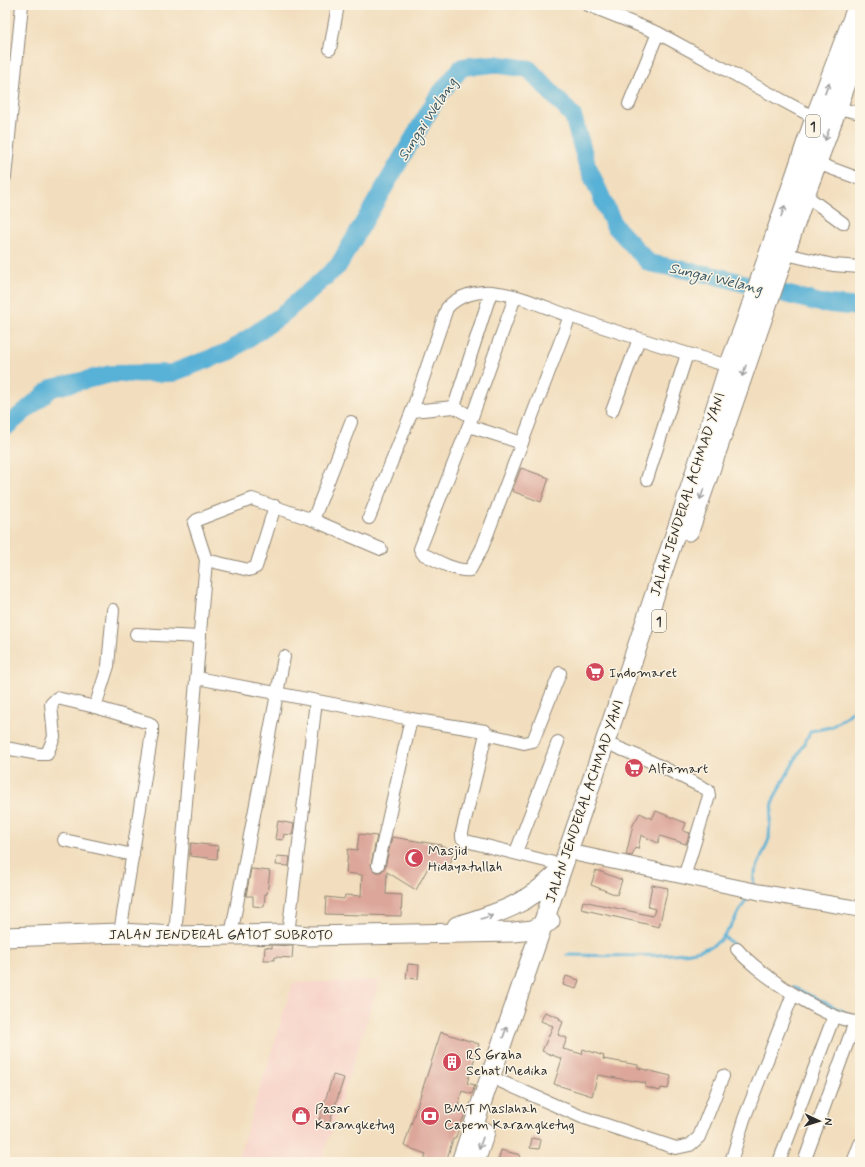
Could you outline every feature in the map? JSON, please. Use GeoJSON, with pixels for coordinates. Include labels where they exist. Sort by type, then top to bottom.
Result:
{"type":"FeatureCollection","features":[{"type":"Feature","properties":{"kind":"highway","name":"1"},"geometry":{"type":"LineString","coordinates":[[780,253],[816,118],[858,5]]}},
{"type":"Feature","properties":{"kind":"highway","name":"1"},"geometry":{"type":"LineString","coordinates":[[751,330],[780,253],[805,195],[860,46]]}},
{"type":"Feature","properties":{"kind":"highway","name":"JALAN JENDERAL ACHMAD YANI"},"geometry":{"type":"LineString","coordinates":[[461,1162],[681,517],[729,366],[751,330]]}},
{"type":"Feature","properties":{"kind":"highway","name":"JALAN JENDERAL ACHMAD YANI"},"geometry":{"type":"LineString","coordinates":[[475,1162],[616,747],[751,330]]}},
{"type":"Feature","properties":{"kind":"highway","name":"JALAN JENDERAL GATOT SUBROTO"},"geometry":{"type":"LineString","coordinates":[[436,933],[504,911],[531,897],[561,869]]}},
{"type":"Feature","properties":{"kind":"highway"},"geometry":{"type":"LineString","coordinates":[[542,927],[551,920],[561,908]]}},
{"type":"Feature","properties":{"kind":"highway","name":"JALAN JENDERAL GATOT SUBROTO"},"geometry":{"type":"LineString","coordinates":[[5,937],[120,933],[175,936],[288,934],[308,936],[514,932],[533,930],[542,927]]}},
{"type":"Feature","properties":{"kind":"street"},"geometry":{"type":"LineString","coordinates":[[5,178],[22,5]]}},
{"type":"Feature","properties":{"kind":"street"},"geometry":{"type":"LineString","coordinates":[[330,49],[338,5]]}},
{"type":"Feature","properties":{"kind":"street"},"geometry":{"type":"LineString","coordinates":[[588,5],[658,33],[816,118]]}},
{"type":"Feature","properties":{"kind":"street"},"geometry":{"type":"LineString","coordinates":[[628,104],[658,33]]}},
{"type":"Feature","properties":{"kind":"street"},"geometry":{"type":"LineString","coordinates":[[837,108],[860,113]]}},
{"type":"Feature","properties":{"kind":"street"},"geometry":{"type":"LineString","coordinates":[[817,163],[860,179]]}},
{"type":"Feature","properties":{"kind":"street"},"geometry":{"type":"LineString","coordinates":[[805,195],[843,223]]}},
{"type":"Feature","properties":{"kind":"street"},"geometry":{"type":"LineString","coordinates":[[780,253],[826,264],[860,267]]}},
{"type":"Feature","properties":{"kind":"street"},"geometry":{"type":"LineString","coordinates":[[454,407],[491,292]]}},
{"type":"Feature","properties":{"kind":"street"},"geometry":{"type":"LineString","coordinates":[[369,518],[412,411],[447,308],[452,302],[462,296],[491,292],[515,297],[639,339],[729,366]]}},
{"type":"Feature","properties":{"kind":"street"},"geometry":{"type":"LineString","coordinates":[[515,297],[470,421],[420,549],[423,554],[456,568],[465,570],[471,569],[482,548],[570,316]]}},
{"type":"Feature","properties":{"kind":"street"},"geometry":{"type":"LineString","coordinates":[[612,411],[639,339]]}},
{"type":"Feature","properties":{"kind":"street"},"geometry":{"type":"LineString","coordinates":[[647,479],[687,354]]}},
{"type":"Feature","properties":{"kind":"street"},"geometry":{"type":"LineString","coordinates":[[412,411],[454,407],[470,421],[522,443]]}},
{"type":"Feature","properties":{"kind":"street"},"geometry":{"type":"LineString","coordinates":[[313,520],[350,422]]}},
{"type":"Feature","properties":{"kind":"street"},"geometry":{"type":"LineString","coordinates":[[175,936],[206,560],[195,527],[196,521],[252,498],[313,520],[381,549]]}},
{"type":"Feature","properties":{"kind":"street"},"geometry":{"type":"LineString","coordinates":[[206,560],[249,570],[256,567],[275,506]]}},
{"type":"Feature","properties":{"kind":"street"},"geometry":{"type":"LineString","coordinates":[[96,707],[108,666],[112,610]]}},
{"type":"Feature","properties":{"kind":"street"},"geometry":{"type":"LineString","coordinates":[[136,634],[200,637]]}},
{"type":"Feature","properties":{"kind":"street"},"geometry":{"type":"LineString","coordinates":[[231,935],[284,657]]}},
{"type":"Feature","properties":{"kind":"street"},"geometry":{"type":"LineString","coordinates":[[197,678],[412,719],[482,729],[486,734],[524,743],[533,741],[560,673]]}},
{"type":"Feature","properties":{"kind":"street"},"geometry":{"type":"LineString","coordinates":[[5,748],[47,754],[54,737],[51,704],[57,698],[96,707],[149,723],[152,726],[120,933]]}},
{"type":"Feature","properties":{"kind":"street"},"geometry":{"type":"LineString","coordinates":[[288,934],[316,701]]}},
{"type":"Feature","properties":{"kind":"street"},"geometry":{"type":"LineString","coordinates":[[378,865],[412,719]]}},
{"type":"Feature","properties":{"kind":"street"},"geometry":{"type":"LineString","coordinates":[[486,734],[462,832],[462,838],[466,841],[516,852],[561,869]]}},
{"type":"Feature","properties":{"kind":"street"},"geometry":{"type":"LineString","coordinates":[[516,852],[558,742]]}},
{"type":"Feature","properties":{"kind":"street"},"geometry":{"type":"LineString","coordinates":[[616,747],[652,762],[708,790],[709,796],[684,878]]}},
{"type":"Feature","properties":{"kind":"street"},"geometry":{"type":"LineString","coordinates":[[64,840],[133,855]]}},
{"type":"Feature","properties":{"kind":"street"},"geometry":{"type":"LineString","coordinates":[[579,854],[684,878],[752,891],[860,908]]}},
{"type":"Feature","properties":{"kind":"street"},"geometry":{"type":"LineString","coordinates":[[737,949],[755,968],[793,994],[834,1016],[857,1022],[804,1162]]}},
{"type":"Feature","properties":{"kind":"street"},"geometry":{"type":"LineString","coordinates":[[731,1162],[744,1119],[793,994]]}},
{"type":"Feature","properties":{"kind":"street"},"geometry":{"type":"LineString","coordinates":[[779,1162],[834,1016]]}},
{"type":"Feature","properties":{"kind":"street"},"geometry":{"type":"LineString","coordinates":[[502,1082],[582,1117],[676,1148],[690,1145],[699,1137],[723,1076]]}},
{"type":"Feature","properties":{"kind":"street"},"geometry":{"type":"LineString","coordinates":[[853,1162],[860,1144]]}},
{"type":"Feature","properties":{"kind":"shaded area"},"geometry":{"type":"Polygon","coordinates":[[[380,980],[321,1162],[237,1162],[293,983],[380,980]]]}},
{"type":"Feature","properties":{"kind":"building"},"geometry":{"type":"Polygon","coordinates":[[[521,468],[549,478],[541,502],[512,491],[521,468]]]}},
{"type":"Feature","properties":{"kind":"building"},"geometry":{"type":"Polygon","coordinates":[[[656,811],[686,823],[683,831],[690,833],[686,844],[660,836],[658,843],[641,835],[638,849],[635,848],[632,856],[626,855],[633,825],[640,813],[652,819],[656,811]]]}},
{"type":"Feature","properties":{"kind":"building"},"geometry":{"type":"Polygon","coordinates":[[[278,821],[294,824],[292,835],[284,834],[283,840],[275,839],[278,821]]]}},
{"type":"Feature","properties":{"kind":"building"},"geometry":{"type":"Polygon","coordinates":[[[359,834],[377,836],[371,864],[373,870],[376,872],[381,872],[385,867],[392,837],[441,845],[440,846],[454,849],[449,869],[431,862],[416,890],[387,872],[386,894],[402,895],[401,916],[325,914],[326,897],[344,899],[345,895],[361,896],[362,875],[346,873],[348,849],[357,850],[359,834]]]}},
{"type":"Feature","properties":{"kind":"building"},"geometry":{"type":"Polygon","coordinates":[[[191,843],[218,846],[217,859],[190,856],[191,843]]]}},
{"type":"Feature","properties":{"kind":"building"},"geometry":{"type":"Polygon","coordinates":[[[277,856],[290,857],[289,866],[276,865],[277,856]]]}},
{"type":"Feature","properties":{"kind":"building"},"geometry":{"type":"Polygon","coordinates":[[[251,869],[270,871],[264,907],[253,906],[253,896],[246,896],[251,869]]]}},
{"type":"Feature","properties":{"kind":"building"},"geometry":{"type":"Polygon","coordinates":[[[596,870],[622,880],[617,895],[591,885],[596,870]]]}},
{"type":"Feature","properties":{"kind":"building"},"geometry":{"type":"Polygon","coordinates":[[[652,885],[668,888],[659,927],[581,909],[583,901],[653,916],[655,909],[648,907],[652,885]]]}},
{"type":"Feature","properties":{"kind":"building"},"geometry":{"type":"Polygon","coordinates":[[[272,945],[293,946],[292,958],[275,957],[274,960],[264,960],[265,947],[272,948],[272,945]]]}},
{"type":"Feature","properties":{"kind":"building"},"geometry":{"type":"Polygon","coordinates":[[[408,964],[419,965],[418,979],[406,978],[408,964]]]}},
{"type":"Feature","properties":{"kind":"building"},"geometry":{"type":"Polygon","coordinates":[[[566,976],[579,980],[576,989],[563,985],[566,976]]]}},
{"type":"Feature","properties":{"kind":"building"},"geometry":{"type":"Polygon","coordinates":[[[545,1012],[560,1018],[559,1020],[563,1022],[558,1035],[567,1038],[563,1049],[582,1054],[583,1049],[604,1056],[603,1059],[638,1065],[638,1068],[671,1076],[668,1089],[661,1088],[660,1091],[645,1087],[646,1083],[598,1075],[592,1096],[554,1084],[562,1059],[542,1051],[553,1026],[541,1021],[545,1012]]]}},
{"type":"Feature","properties":{"kind":"building"},"geometry":{"type":"Polygon","coordinates":[[[441,1032],[479,1044],[467,1083],[475,1085],[472,1094],[462,1091],[458,1106],[467,1109],[455,1139],[453,1139],[446,1162],[424,1162],[426,1154],[404,1146],[441,1032]]]}},
{"type":"Feature","properties":{"kind":"building"},"geometry":{"type":"Polygon","coordinates":[[[333,1075],[344,1078],[329,1124],[319,1120],[333,1075]]]}},
{"type":"Feature","properties":{"kind":"building"},"geometry":{"type":"Polygon","coordinates":[[[532,1138],[541,1140],[539,1149],[530,1148],[532,1138]]]}},
{"type":"Feature","properties":{"kind":"building"},"geometry":{"type":"Polygon","coordinates":[[[501,1150],[520,1155],[518,1162],[498,1162],[501,1150]]]}},
{"type":"Feature","properties":{"kind":"waterway","name":"Sungai Welang"},"geometry":{"type":"LineString","coordinates":[[5,428],[52,388],[111,374],[172,373],[230,351],[282,315],[338,266],[438,96],[462,67],[494,64],[529,69],[573,116],[587,165],[614,225],[649,263],[716,276],[820,303],[860,307]]}},
{"type":"Feature","properties":{"kind":"waterway"},"geometry":{"type":"LineString","coordinates":[[753,886],[754,875],[769,839],[770,820],[774,798],[811,731],[831,727],[860,705]]}},
{"type":"Feature","properties":{"kind":"waterway"},"geometry":{"type":"LineString","coordinates":[[567,955],[644,956],[666,955],[704,949],[715,944],[726,934],[750,895]]}},
{"type":"Feature","properties":{"kind":"waterway"},"geometry":{"type":"LineString","coordinates":[[723,936],[735,946]]}},
{"type":"Feature","properties":{"kind":"waterway"},"geometry":{"type":"LineString","coordinates":[[793,987],[851,1015]]}},
{"type":"Feature","properties":{"kind":"place","name":"Indomaret"},"geometry":{"type":"Point","coordinates":[595,672]}},
{"type":"Feature","properties":{"kind":"place","name":"Alfamart"},"geometry":{"type":"Point","coordinates":[634,768]}},
{"type":"Feature","properties":{"kind":"place","name":"Masjid Hidayatullah"},"geometry":{"type":"Point","coordinates":[414,858]}},
{"type":"Feature","properties":{"kind":"place","name":"RS Graha Sehat Medika"},"geometry":{"type":"Point","coordinates":[452,1062]}},
{"type":"Feature","properties":{"kind":"place","name":"Pasar Karangketug"},"geometry":{"type":"Point","coordinates":[301,1116]}},
{"type":"Feature","properties":{"kind":"place","name":"BMT Maslahah Capem Karangketug"},"geometry":{"type":"Point","coordinates":[430,1116]}}]}
